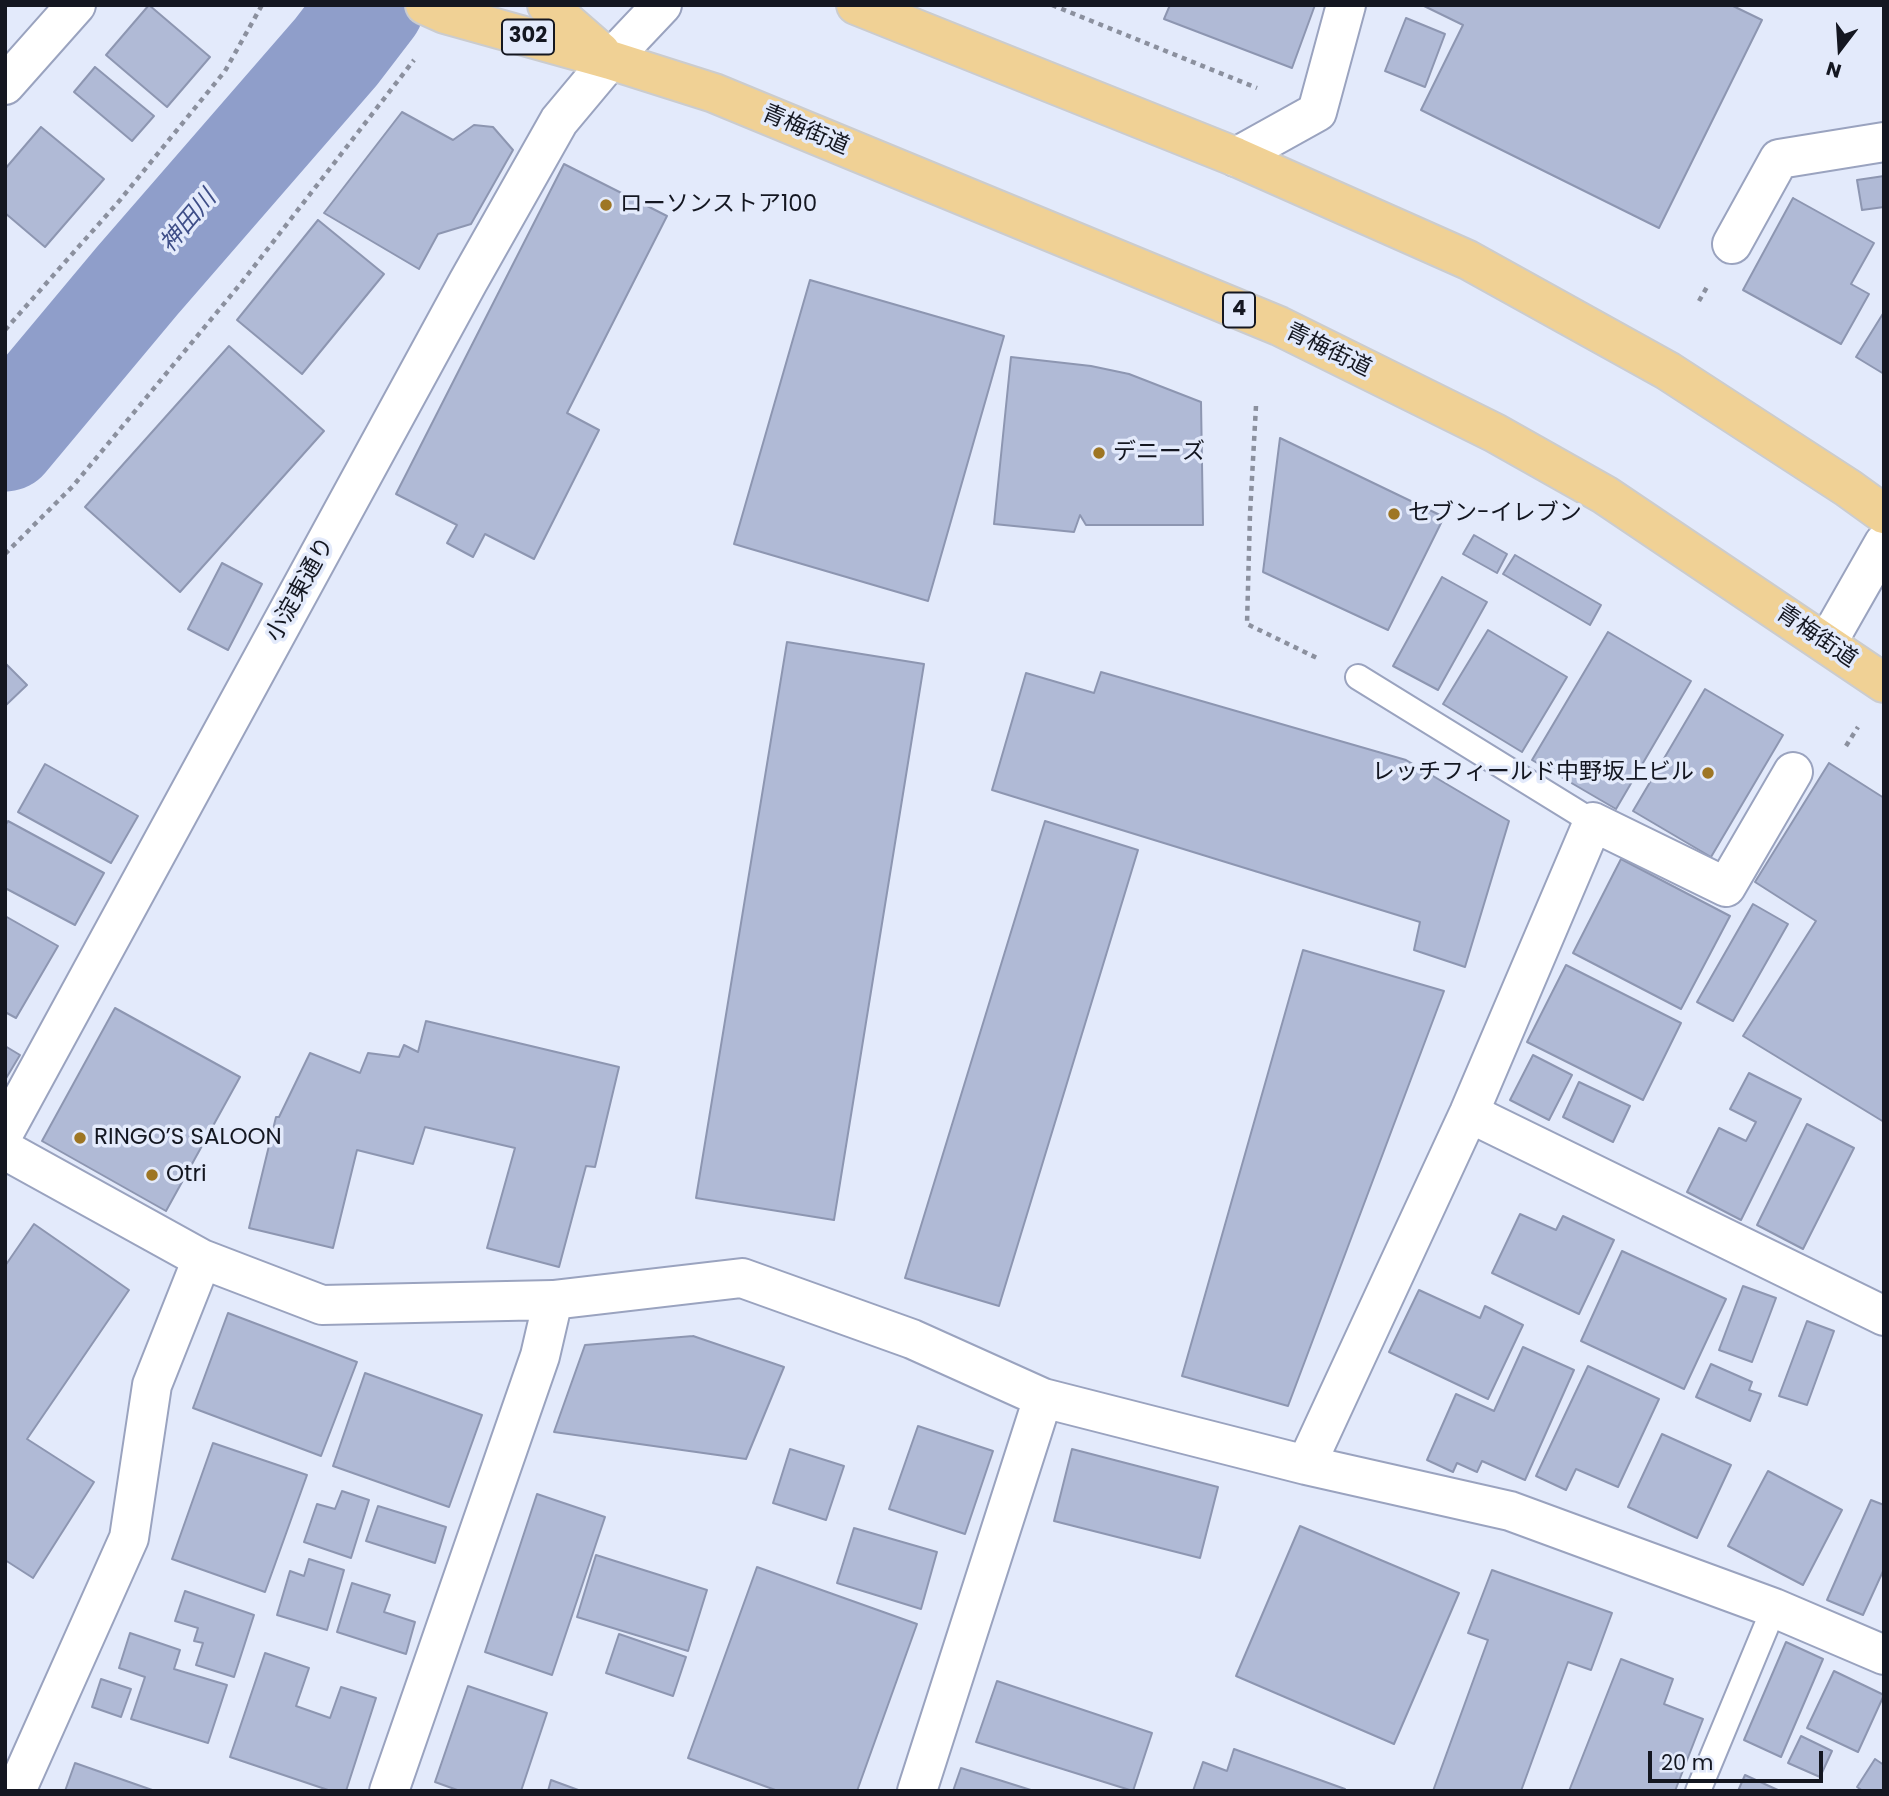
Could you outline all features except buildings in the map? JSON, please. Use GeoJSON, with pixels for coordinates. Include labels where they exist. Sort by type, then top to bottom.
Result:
{"type":"FeatureCollection","features":[{"type":"Feature","properties":{"kind":"main road","name":"4"},"geometry":{"type":"LineString","coordinates":[[547,5],[611,60]]}},
{"type":"Feature","properties":{"kind":"main road"},"geometry":{"type":"LineString","coordinates":[[856,5],[1236,157],[1468,260],[1668,371],[1884,514]]}},
{"type":"Feature","properties":{"kind":"main road","name":"302"},"geometry":{"type":"LineString","coordinates":[[435,9],[611,60]]}},
{"type":"Feature","properties":{"kind":"main road","name":"青梅街道"},"geometry":{"type":"LineString","coordinates":[[611,60],[714,93],[1279,326],[1495,433],[1605,495],[1884,683]]}},
{"type":"Feature","properties":{"kind":"street"},"geometry":{"type":"LineString","coordinates":[[5,85],[76,5]]}},
{"type":"Feature","properties":{"kind":"street","name":"小淀東通り"},"geometry":{"type":"LineString","coordinates":[[5,1131],[468,282],[559,121],[662,5]]}},
{"type":"Feature","properties":{"kind":"street"},"geometry":{"type":"LineString","coordinates":[[1236,157],[1317,112],[1346,5]]}},
{"type":"Feature","properties":{"kind":"street"},"geometry":{"type":"LineString","coordinates":[[1732,244],[1779,159],[1884,142]]}},
{"type":"Feature","properties":{"kind":"street"},"geometry":{"type":"LineString","coordinates":[[1827,643],[1884,543]]}},
{"type":"Feature","properties":{"kind":"street"},"geometry":{"type":"LineString","coordinates":[[1306,1465],[1469,1113],[1593,822],[1726,887],[1793,772]]}},
{"type":"Feature","properties":{"kind":"street"},"geometry":{"type":"LineString","coordinates":[[1469,1113],[1884,1316]]}},
{"type":"Feature","properties":{"kind":"street"},"geometry":{"type":"LineString","coordinates":[[5,1150],[202,1259],[323,1306],[553,1300],[742,1278],[912,1339],[1043,1398],[1306,1465],[1510,1511],[1774,1608],[1884,1655]]}},
{"type":"Feature","properties":{"kind":"street"},"geometry":{"type":"LineString","coordinates":[[16,1791],[129,1538],[152,1385],[202,1259]]}},
{"type":"Feature","properties":{"kind":"street"},"geometry":{"type":"LineString","coordinates":[[389,1791],[540,1356],[553,1300]]}},
{"type":"Feature","properties":{"kind":"street"},"geometry":{"type":"LineString","coordinates":[[917,1791],[1043,1398]]}},
{"type":"Feature","properties":{"kind":"lane"},"geometry":{"type":"LineString","coordinates":[[1358,677],[1593,822]]}},
{"type":"Feature","properties":{"kind":"lane"},"geometry":{"type":"LineString","coordinates":[[1698,1791],[1774,1608]]}},
{"type":"Feature","properties":{"kind":"path"},"geometry":{"type":"LineString","coordinates":[[5,330],[120,200],[225,71],[262,5]]}},
{"type":"Feature","properties":{"kind":"path"},"geometry":{"type":"LineString","coordinates":[[1052,5],[1317,112]]}},
{"type":"Feature","properties":{"kind":"path"},"geometry":{"type":"LineString","coordinates":[[5,554],[73,486],[224,304],[414,60]]}},
{"type":"Feature","properties":{"kind":"path"},"geometry":{"type":"LineString","coordinates":[[1256,406],[1247,624],[1358,677]]}},
{"type":"Feature","properties":{"kind":"waterway","name":"神田川"},"geometry":{"type":"LineString","coordinates":[[5,439],[137,281],[336,52],[372,5]]}},
{"type":"Feature","properties":{"kind":"place","name":"ローソンストア100"},"geometry":{"type":"Point","coordinates":[606,205]}},
{"type":"Feature","properties":{"kind":"place","name":"デニーズ"},"geometry":{"type":"Point","coordinates":[1099,453]}},
{"type":"Feature","properties":{"kind":"place","name":"セブン-イレブン"},"geometry":{"type":"Point","coordinates":[1394,514]}},
{"type":"Feature","properties":{"kind":"place","name":"レッチフィールド中野坂上ビル"},"geometry":{"type":"Point","coordinates":[1708,773]}},
{"type":"Feature","properties":{"kind":"place","name":"RINGO’S SALOON"},"geometry":{"type":"Point","coordinates":[80,1138]}},
{"type":"Feature","properties":{"kind":"place","name":"Otri"},"geometry":{"type":"Point","coordinates":[152,1175]}}]}
